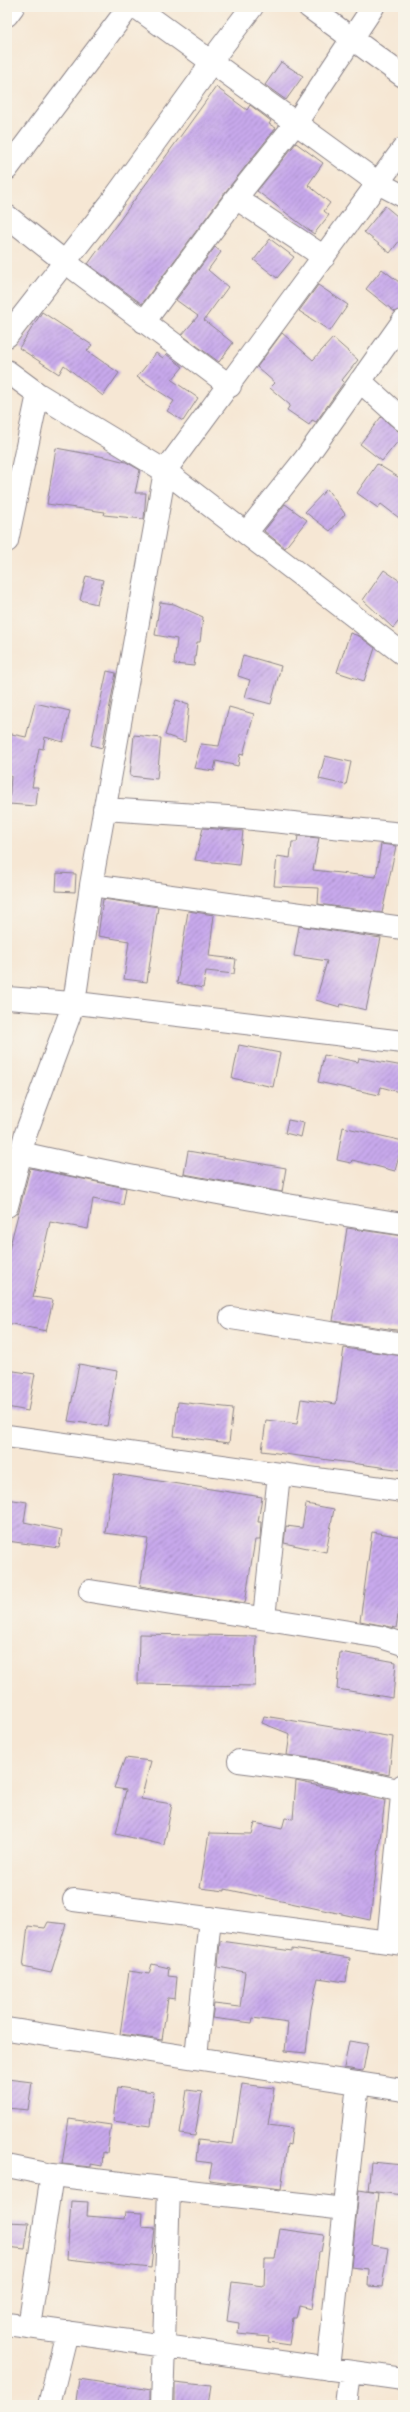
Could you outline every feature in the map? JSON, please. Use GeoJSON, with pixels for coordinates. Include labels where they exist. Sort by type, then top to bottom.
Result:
{"type":"FeatureCollection","features":[{"type":"Feature","properties":{"kind":"street"},"geometry":{"type":"LineString","coordinates":[[7,15],[13,7]]}},
{"type":"Feature","properties":{"kind":"street"},"geometry":{"type":"LineString","coordinates":[[7,169],[129,7]]}},
{"type":"Feature","properties":{"kind":"street"},"geometry":{"type":"LineString","coordinates":[[136,7],[378,183],[403,196]]}},
{"type":"Feature","properties":{"kind":"street"},"geometry":{"type":"LineString","coordinates":[[7,336],[110,204],[200,80],[211,61],[252,7]]}},
{"type":"Feature","properties":{"kind":"street"},"geometry":{"type":"LineString","coordinates":[[309,7],[350,39],[403,76]]}},
{"type":"Feature","properties":{"kind":"street"},"geometry":{"type":"LineString","coordinates":[[144,322],[236,198],[296,123],[372,7]]}},
{"type":"Feature","properties":{"kind":"street"},"geometry":{"type":"LineString","coordinates":[[7,1206],[26,1133],[74,1003],[91,885],[104,809],[165,471],[230,386],[403,149]]}},
{"type":"Feature","properties":{"kind":"street"},"geometry":{"type":"LineString","coordinates":[[236,198],[324,256]]}},
{"type":"Feature","properties":{"kind":"street"},"geometry":{"type":"LineString","coordinates":[[7,216],[64,262],[230,386]]}},
{"type":"Feature","properties":{"kind":"street"},"geometry":{"type":"LineString","coordinates":[[246,534],[305,459],[402,324]]}},
{"type":"Feature","properties":{"kind":"street"},"geometry":{"type":"LineString","coordinates":[[7,371],[38,394],[165,471],[403,654]]}},
{"type":"Feature","properties":{"kind":"street"},"geometry":{"type":"LineString","coordinates":[[360,381],[403,420]]}},
{"type":"Feature","properties":{"kind":"street"},"geometry":{"type":"LineString","coordinates":[[8,535],[38,394]]}},
{"type":"Feature","properties":{"kind":"street"},"geometry":{"type":"LineString","coordinates":[[104,809],[243,818],[403,834]]}},
{"type":"Feature","properties":{"kind":"street"},"geometry":{"type":"LineString","coordinates":[[91,885],[403,928]]}},
{"type":"Feature","properties":{"kind":"street"},"geometry":{"type":"LineString","coordinates":[[7,998],[74,1003],[403,1042]]}},
{"type":"Feature","properties":{"kind":"street"},"geometry":{"type":"LineString","coordinates":[[21,1153],[125,1177],[257,1202],[403,1224]]}},
{"type":"Feature","properties":{"kind":"street"},"geometry":{"type":"LineString","coordinates":[[231,1318],[403,1344]]}},
{"type":"Feature","properties":{"kind":"street"},"geometry":{"type":"LineString","coordinates":[[7,1436],[403,1491]]}},
{"type":"Feature","properties":{"kind":"street"},"geometry":{"type":"LineString","coordinates":[[264,1618],[279,1474]]}},
{"type":"Feature","properties":{"kind":"street"},"geometry":{"type":"LineString","coordinates":[[90,1591],[381,1637],[403,1644]]}},
{"type":"Feature","properties":{"kind":"street"},"geometry":{"type":"LineString","coordinates":[[74,1900],[395,1944],[403,1788],[314,1771],[239,1761]]}},
{"type":"Feature","properties":{"kind":"street"},"geometry":{"type":"LineString","coordinates":[[196,2057],[210,1918]]}},
{"type":"Feature","properties":{"kind":"street"},"geometry":{"type":"LineString","coordinates":[[7,2029],[403,2090]]}},
{"type":"Feature","properties":{"kind":"street"},"geometry":{"type":"LineString","coordinates":[[328,2369],[358,2083]]}},
{"type":"Feature","properties":{"kind":"street"},"geometry":{"type":"LineString","coordinates":[[7,2166],[52,2175],[345,2209]]}},
{"type":"Feature","properties":{"kind":"street"},"geometry":{"type":"LineString","coordinates":[[30,2327],[52,2175]]}},
{"type":"Feature","properties":{"kind":"street"},"geometry":{"type":"LineString","coordinates":[[162,2405],[169,2189]]}},
{"type":"Feature","properties":{"kind":"street"},"geometry":{"type":"LineString","coordinates":[[7,2324],[403,2379]]}},
{"type":"Feature","properties":{"kind":"street"},"geometry":{"type":"LineString","coordinates":[[49,2405],[67,2332]]}},
{"type":"Feature","properties":{"kind":"street"},"geometry":{"type":"LineString","coordinates":[[346,2405],[350,2372]]}},
{"type":"Feature","properties":{"kind":"building"},"geometry":{"type":"Polygon","coordinates":[[[281,62],[303,76],[286,100],[265,85],[281,62]]]}},
{"type":"Feature","properties":{"kind":"building"},"geometry":{"type":"Polygon","coordinates":[[[216,87],[247,110],[250,105],[271,121],[269,124],[276,128],[226,191],[142,304],[88,264],[216,87]]]}},
{"type":"Feature","properties":{"kind":"building"},"geometry":{"type":"Polygon","coordinates":[[[296,143],[323,163],[308,185],[330,203],[324,211],[329,215],[314,234],[257,191],[296,143]]]}},
{"type":"Feature","properties":{"kind":"building"},"geometry":{"type":"Polygon","coordinates":[[[385,206],[403,221],[403,236],[390,253],[364,232],[385,206]]]}},
{"type":"Feature","properties":{"kind":"building"},"geometry":{"type":"Polygon","coordinates":[[[270,239],[294,257],[277,278],[254,260],[270,239]]]}},
{"type":"Feature","properties":{"kind":"building"},"geometry":{"type":"Polygon","coordinates":[[[215,247],[221,252],[208,270],[228,287],[204,320],[233,343],[219,362],[182,335],[198,316],[176,300],[215,247]]]}},
{"type":"Feature","properties":{"kind":"building"},"geometry":{"type":"Polygon","coordinates":[[[382,269],[403,285],[403,309],[395,312],[366,289],[382,269]]]}},
{"type":"Feature","properties":{"kind":"building"},"geometry":{"type":"Polygon","coordinates":[[[318,285],[348,305],[330,331],[299,311],[318,285]]]}},
{"type":"Feature","properties":{"kind":"building"},"geometry":{"type":"Polygon","coordinates":[[[42,312],[92,345],[87,351],[119,373],[103,396],[64,365],[59,374],[19,348],[42,312]]]}},
{"type":"Feature","properties":{"kind":"building"},"geometry":{"type":"Polygon","coordinates":[[[282,333],[313,360],[333,338],[358,360],[342,380],[344,382],[316,422],[312,420],[309,425],[287,410],[290,405],[270,388],[275,383],[257,367],[282,333]]]}},
{"type":"Feature","properties":{"kind":"building"},"geometry":{"type":"Polygon","coordinates":[[[156,353],[163,358],[166,354],[183,367],[172,380],[198,398],[183,421],[167,411],[174,401],[137,377],[156,353]]]}},
{"type":"Feature","properties":{"kind":"building"},"geometry":{"type":"Polygon","coordinates":[[[381,417],[403,435],[382,461],[360,444],[381,417]]]}},
{"type":"Feature","properties":{"kind":"building"},"geometry":{"type":"Polygon","coordinates":[[[56,448],[126,462],[140,470],[135,493],[146,493],[144,519],[104,515],[105,512],[47,504],[56,448]]]}},
{"type":"Feature","properties":{"kind":"building"},"geometry":{"type":"Polygon","coordinates":[[[377,464],[403,480],[403,521],[381,504],[378,508],[357,493],[377,464]]]}},
{"type":"Feature","properties":{"kind":"building"},"geometry":{"type":"Polygon","coordinates":[[[327,489],[345,514],[330,531],[305,512],[327,489]]]}},
{"type":"Feature","properties":{"kind":"building"},"geometry":{"type":"Polygon","coordinates":[[[285,504],[307,520],[285,548],[264,531],[285,504]]]}},
{"type":"Feature","properties":{"kind":"building"},"geometry":{"type":"Polygon","coordinates":[[[384,570],[403,583],[403,616],[393,628],[363,600],[384,570]]]}},
{"type":"Feature","properties":{"kind":"building"},"geometry":{"type":"Polygon","coordinates":[[[86,576],[103,580],[97,604],[80,600],[86,576]]]}},
{"type":"Feature","properties":{"kind":"building"},"geometry":{"type":"Polygon","coordinates":[[[160,602],[174,604],[203,617],[200,642],[197,642],[194,666],[174,664],[177,639],[155,635],[160,602]]]}},
{"type":"Feature","properties":{"kind":"building"},"geometry":{"type":"Polygon","coordinates":[[[350,633],[359,636],[375,648],[364,681],[337,672],[350,633]]]}},
{"type":"Feature","properties":{"kind":"building"},"geometry":{"type":"Polygon","coordinates":[[[243,655],[281,666],[271,704],[245,697],[250,680],[238,676],[243,655]]]}},
{"type":"Feature","properties":{"kind":"building"},"geometry":{"type":"Polygon","coordinates":[[[107,671],[116,673],[102,748],[91,745],[107,671]]]}},
{"type":"Feature","properties":{"kind":"building"},"geometry":{"type":"Polygon","coordinates":[[[176,700],[189,704],[185,742],[165,735],[176,700]]]}},
{"type":"Feature","properties":{"kind":"building"},"geometry":{"type":"Polygon","coordinates":[[[35,703],[70,711],[63,742],[45,737],[43,749],[39,748],[32,787],[38,787],[36,806],[9,804],[11,776],[7,775],[7,733],[26,737],[35,703]]]}},
{"type":"Feature","properties":{"kind":"building"},"geometry":{"type":"Polygon","coordinates":[[[229,707],[254,714],[243,755],[240,754],[238,766],[216,761],[214,771],[194,768],[201,744],[219,746],[229,707]]]}},
{"type":"Feature","properties":{"kind":"building"},"geometry":{"type":"Polygon","coordinates":[[[134,735],[161,738],[157,779],[130,776],[134,735]]]}},
{"type":"Feature","properties":{"kind":"building"},"geometry":{"type":"Polygon","coordinates":[[[325,756],[351,762],[346,785],[319,779],[325,756]]]}},
{"type":"Feature","properties":{"kind":"building"},"geometry":{"type":"Polygon","coordinates":[[[203,828],[243,831],[239,865],[195,860],[203,828]]]}},
{"type":"Feature","properties":{"kind":"building"},"geometry":{"type":"Polygon","coordinates":[[[298,836],[319,838],[313,870],[376,877],[381,844],[396,846],[382,913],[318,904],[319,888],[274,886],[277,856],[290,858],[292,842],[297,842],[298,836]]]}},
{"type":"Feature","properties":{"kind":"building"},"geometry":{"type":"Polygon","coordinates":[[[57,873],[76,874],[75,892],[56,891],[57,873]]]}},
{"type":"Feature","properties":{"kind":"building"},"geometry":{"type":"Polygon","coordinates":[[[103,899],[158,907],[147,982],[124,979],[129,941],[98,936],[103,899]]]}},
{"type":"Feature","properties":{"kind":"building"},"geometry":{"type":"Polygon","coordinates":[[[188,911],[214,915],[209,956],[236,959],[234,974],[206,971],[203,988],[177,983],[188,911]]]}},
{"type":"Feature","properties":{"kind":"building"},"geometry":{"type":"Polygon","coordinates":[[[299,926],[381,938],[366,1010],[341,1004],[340,1007],[316,1000],[327,961],[294,956],[299,926]]]}},
{"type":"Feature","properties":{"kind":"building"},"geometry":{"type":"Polygon","coordinates":[[[239,1045],[280,1053],[273,1087],[232,1078],[239,1045]]]}},
{"type":"Feature","properties":{"kind":"building"},"geometry":{"type":"Polygon","coordinates":[[[324,1055],[358,1062],[359,1058],[403,1066],[403,1093],[381,1087],[379,1095],[318,1082],[324,1055]]]}},
{"type":"Feature","properties":{"kind":"building"},"geometry":{"type":"Polygon","coordinates":[[[288,1120],[304,1123],[301,1137],[285,1133],[288,1120]]]}},
{"type":"Feature","properties":{"kind":"building"},"geometry":{"type":"Polygon","coordinates":[[[343,1127],[403,1141],[395,1171],[352,1160],[351,1163],[337,1160],[343,1127]]]}},
{"type":"Feature","properties":{"kind":"building"},"geometry":{"type":"Polygon","coordinates":[[[188,1151],[286,1168],[282,1192],[184,1174],[188,1151]]]}},
{"type":"Feature","properties":{"kind":"building"},"geometry":{"type":"Polygon","coordinates":[[[30,1168],[126,1188],[123,1205],[93,1199],[88,1229],[50,1222],[33,1297],[53,1300],[46,1331],[7,1323],[7,1257],[30,1168]]]}},
{"type":"Feature","properties":{"kind":"building"},"geometry":{"type":"Polygon","coordinates":[[[347,1228],[403,1236],[403,1331],[333,1321],[347,1228]]]}},
{"type":"Feature","properties":{"kind":"building"},"geometry":{"type":"Polygon","coordinates":[[[344,1348],[403,1356],[403,1470],[262,1451],[266,1420],[297,1424],[301,1399],[336,1404],[344,1348]]]}},
{"type":"Feature","properties":{"kind":"building"},"geometry":{"type":"Polygon","coordinates":[[[79,1364],[117,1371],[107,1426],[68,1421],[79,1364]]]}},
{"type":"Feature","properties":{"kind":"building"},"geometry":{"type":"Polygon","coordinates":[[[7,1370],[35,1374],[28,1411],[7,1407],[7,1370]]]}},
{"type":"Feature","properties":{"kind":"building"},"geometry":{"type":"Polygon","coordinates":[[[178,1402],[233,1408],[229,1443],[174,1436],[178,1402]]]}},
{"type":"Feature","properties":{"kind":"building"},"geometry":{"type":"Polygon","coordinates":[[[114,1474],[262,1497],[258,1522],[261,1522],[260,1540],[255,1540],[245,1603],[140,1586],[148,1539],[105,1533],[114,1474]]]}},
{"type":"Feature","properties":{"kind":"building"},"geometry":{"type":"Polygon","coordinates":[[[7,1499],[27,1502],[24,1522],[62,1530],[59,1548],[7,1541],[7,1499]]]}},
{"type":"Feature","properties":{"kind":"building"},"geometry":{"type":"Polygon","coordinates":[[[306,1504],[334,1509],[326,1552],[284,1543],[286,1526],[302,1528],[306,1504]]]}},
{"type":"Feature","properties":{"kind":"building"},"geometry":{"type":"Polygon","coordinates":[[[372,1532],[403,1537],[403,1585],[396,1628],[360,1621],[372,1532]]]}},
{"type":"Feature","properties":{"kind":"building"},"geometry":{"type":"Polygon","coordinates":[[[139,1634],[256,1636],[255,1686],[138,1684],[139,1634]]]}},
{"type":"Feature","properties":{"kind":"building"},"geometry":{"type":"Polygon","coordinates":[[[340,1652],[396,1662],[393,1698],[337,1689],[340,1652]]]}},
{"type":"Feature","properties":{"kind":"building"},"geometry":{"type":"Polygon","coordinates":[[[264,1716],[393,1737],[389,1775],[317,1759],[287,1755],[290,1734],[262,1723],[264,1716]]]}},
{"type":"Feature","properties":{"kind":"building"},"geometry":{"type":"Polygon","coordinates":[[[125,1758],[151,1761],[141,1799],[172,1804],[164,1845],[116,1834],[126,1790],[114,1788],[125,1758]]]}},
{"type":"Feature","properties":{"kind":"building"},"geometry":{"type":"Polygon","coordinates":[[[296,1781],[385,1800],[370,1920],[225,1889],[225,1891],[200,1888],[209,1833],[252,1834],[255,1823],[282,1829],[285,1818],[293,1819],[296,1781]]]}},
{"type":"Feature","properties":{"kind":"building"},"geometry":{"type":"Polygon","coordinates":[[[48,1922],[66,1924],[51,1973],[23,1967],[28,1926],[45,1928],[48,1922]]]}},
{"type":"Feature","properties":{"kind":"building"},"geometry":{"type":"Polygon","coordinates":[[[220,1941],[292,1951],[292,1949],[350,1958],[346,1982],[318,1978],[311,2009],[306,2053],[285,2051],[288,2023],[253,2018],[252,2023],[212,2018],[214,2004],[240,2007],[245,1972],[218,1967],[220,1941]]]}},
{"type":"Feature","properties":{"kind":"building"},"geometry":{"type":"Polygon","coordinates":[[[152,1964],[169,1968],[168,1976],[177,1977],[175,1999],[168,1998],[162,2040],[120,2034],[129,1971],[149,1974],[152,1964]]]}},
{"type":"Feature","properties":{"kind":"building"},"geometry":{"type":"Polygon","coordinates":[[[349,2041],[368,2044],[363,2071],[344,2068],[349,2041]]]}},
{"type":"Feature","properties":{"kind":"building"},"geometry":{"type":"Polygon","coordinates":[[[7,2079],[32,2082],[28,2110],[7,2108],[7,2079]]]}},
{"type":"Feature","properties":{"kind":"building"},"geometry":{"type":"Polygon","coordinates":[[[242,2084],[274,2088],[268,2125],[292,2128],[290,2145],[287,2144],[281,2189],[209,2180],[212,2163],[196,2161],[198,2140],[233,2144],[242,2084]]]}},
{"type":"Feature","properties":{"kind":"building"},"geometry":{"type":"Polygon","coordinates":[[[117,2087],[154,2092],[150,2126],[113,2121],[117,2087]]]}},
{"type":"Feature","properties":{"kind":"building"},"geometry":{"type":"Polygon","coordinates":[[[187,2090],[202,2092],[195,2136],[180,2134],[187,2090]]]}},
{"type":"Feature","properties":{"kind":"building"},"geometry":{"type":"Polygon","coordinates":[[[69,2119],[111,2125],[107,2153],[103,2152],[102,2166],[91,2164],[91,2167],[62,2164],[69,2119]]]}},
{"type":"Feature","properties":{"kind":"building"},"geometry":{"type":"Polygon","coordinates":[[[371,2162],[403,2165],[403,2195],[368,2191],[371,2162]]]}},
{"type":"Feature","properties":{"kind":"building"},"geometry":{"type":"Polygon","coordinates":[[[359,2190],[378,2193],[372,2245],[388,2248],[382,2287],[368,2286],[369,2269],[351,2267],[359,2190]]]}},
{"type":"Feature","properties":{"kind":"building"},"geometry":{"type":"Polygon","coordinates":[[[71,2201],[88,2202],[87,2216],[124,2219],[125,2212],[143,2213],[142,2227],[155,2228],[151,2268],[67,2259],[71,2201]]]}},
{"type":"Feature","properties":{"kind":"building"},"geometry":{"type":"Polygon","coordinates":[[[7,2222],[29,2223],[25,2249],[7,2247],[7,2222]]]}},
{"type":"Feature","properties":{"kind":"building"},"geometry":{"type":"Polygon","coordinates":[[[280,2229],[324,2235],[321,2252],[319,2252],[312,2309],[299,2306],[296,2318],[293,2318],[289,2345],[268,2342],[269,2337],[238,2334],[239,2323],[227,2321],[232,2282],[264,2286],[265,2259],[275,2259],[280,2229]]]}},
{"type":"Feature","properties":{"kind":"building"},"geometry":{"type":"Polygon","coordinates":[[[79,2379],[150,2390],[150,2405],[98,2405],[76,2401],[79,2379]]]}},
{"type":"Feature","properties":{"kind":"building"},"geometry":{"type":"Polygon","coordinates":[[[175,2382],[211,2386],[208,2405],[175,2405],[175,2382]]]}}]}
